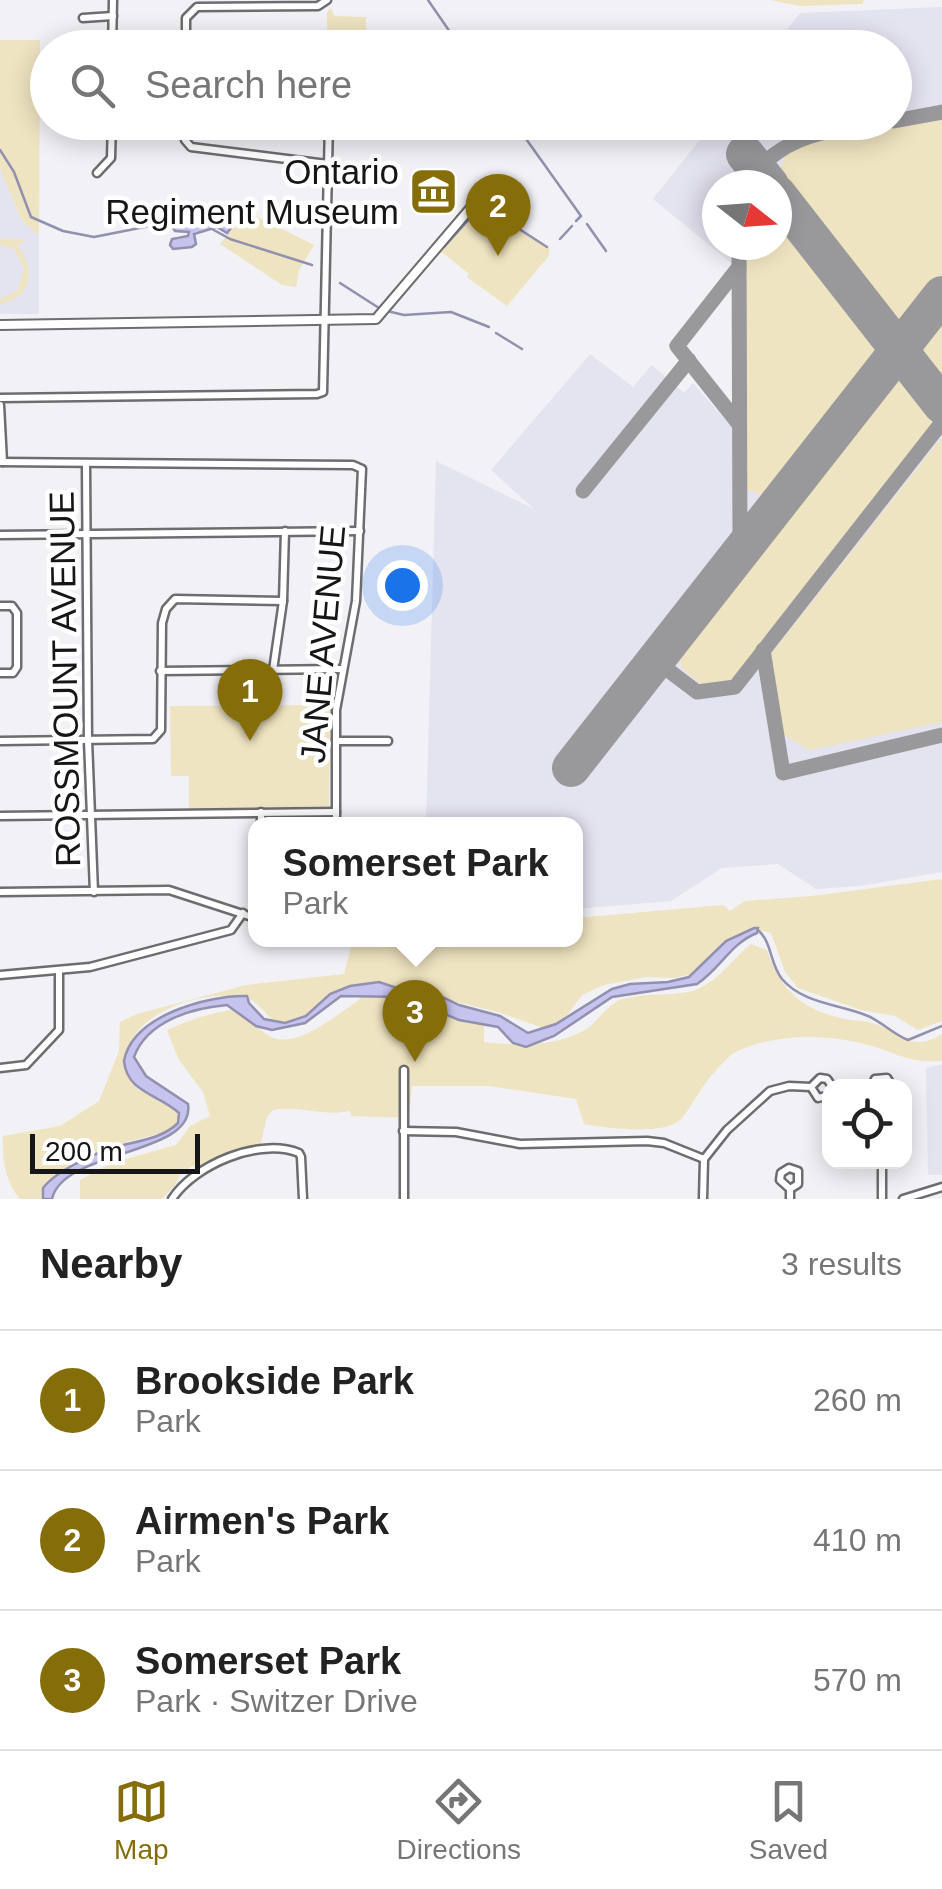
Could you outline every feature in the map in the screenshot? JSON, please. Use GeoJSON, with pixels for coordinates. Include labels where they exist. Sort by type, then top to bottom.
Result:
{"type":"FeatureCollection","features":[{"type":"Feature","properties":{"kind":"street"},"geometry":{"type":"LineString","coordinates":[[113,0],[113,30]]}},
{"type":"Feature","properties":{"kind":"street"},"geometry":{"type":"LineString","coordinates":[[186,30],[186,18],[197,7],[318,6],[327,0]]}},
{"type":"Feature","properties":{"kind":"street"},"geometry":{"type":"LineString","coordinates":[[83,18],[113,16]]}},
{"type":"Feature","properties":{"kind":"street"},"geometry":{"type":"LineString","coordinates":[[97,173],[111,158],[112,140]]}},
{"type":"Feature","properties":{"kind":"street"},"geometry":{"type":"LineString","coordinates":[[185,140],[191,148],[327,164]]}},
{"type":"Feature","properties":{"kind":"street"},"geometry":{"type":"LineString","coordinates":[[86,466],[1,462],[0,401],[317,394],[325,387],[328,140]]}},
{"type":"Feature","properties":{"kind":"street"},"geometry":{"type":"LineString","coordinates":[[0,325],[376,319],[480,197]]}},
{"type":"Feature","properties":{"kind":"street","name":"JANE AVENUE"},"geometry":{"type":"LineString","coordinates":[[86,466],[362,468],[356,601],[336,710],[336,817]]}},
{"type":"Feature","properties":{"kind":"street","name":"ROSSMOUNT AVENUE"},"geometry":{"type":"LineString","coordinates":[[86,466],[88,740],[94,892]]}},
{"type":"Feature","properties":{"kind":"street"},"geometry":{"type":"LineString","coordinates":[[274,670],[283,601],[285,531]]}},
{"type":"Feature","properties":{"kind":"street"},"geometry":{"type":"LineString","coordinates":[[0,535],[360,531]]}},
{"type":"Feature","properties":{"kind":"street"},"geometry":{"type":"LineString","coordinates":[[0,741],[153,739],[161,730],[162,622],[175,599],[283,601]]}},
{"type":"Feature","properties":{"kind":"street"},"geometry":{"type":"LineString","coordinates":[[0,606],[12,606],[17,613],[17,667],[13,672],[0,673]]}},
{"type":"Feature","properties":{"kind":"street"},"geometry":{"type":"LineString","coordinates":[[160,671],[342,669]]}},
{"type":"Feature","properties":{"kind":"street"},"geometry":{"type":"LineString","coordinates":[[336,741],[388,740]]}},
{"type":"Feature","properties":{"kind":"street"},"geometry":{"type":"LineString","coordinates":[[261,812],[261,817]]}},
{"type":"Feature","properties":{"kind":"street"},"geometry":{"type":"LineString","coordinates":[[0,816],[336,812]]}},
{"type":"Feature","properties":{"kind":"street"},"geometry":{"type":"LineString","coordinates":[[0,892],[169,890],[248,915]]}},
{"type":"Feature","properties":{"kind":"street"},"geometry":{"type":"LineString","coordinates":[[0,974],[90,967],[231,930],[243,913]]}},
{"type":"Feature","properties":{"kind":"street"},"geometry":{"type":"LineString","coordinates":[[0,1068],[26,1065],[58,1030],[58,972]]}},
{"type":"Feature","properties":{"kind":"street"},"geometry":{"type":"LineString","coordinates":[[404,1070],[404,1199]]}},
{"type":"Feature","properties":{"kind":"street"},"geometry":{"type":"LineString","coordinates":[[703,1199],[704,1159],[760,1096],[781,1086],[811,1087],[820,1078],[826,1079]]}},
{"type":"Feature","properties":{"kind":"street"},"geometry":{"type":"LineString","coordinates":[[811,1087],[818,1098],[822,1097]]}},
{"type":"Feature","properties":{"kind":"street"},"geometry":{"type":"LineString","coordinates":[[403,1131],[456,1132],[520,1144],[664,1142],[704,1159]]}},
{"type":"Feature","properties":{"kind":"street"},"geometry":{"type":"LineString","coordinates":[[172,1199],[195,1173],[219,1160],[288,1149],[298,1152],[302,1163],[303,1199]]}},
{"type":"Feature","properties":{"kind":"street"},"geometry":{"type":"LineString","coordinates":[[882,1169],[882,1199]]}},
{"type":"Feature","properties":{"kind":"street"},"geometry":{"type":"LineString","coordinates":[[903,1199],[942,1187]]}},
{"type":"Feature","properties":{"kind":"street"},"geometry":{"type":"LineString","coordinates":[[790,1189],[790,1199]]}},
{"type":"Feature","properties":{"kind":"shaded area"},"geometry":{"type":"Polygon","coordinates":[[[770,0],[864,0],[862,4],[800,6],[770,0]]]}},
{"type":"Feature","properties":{"kind":"shaded area"},"geometry":{"type":"Polygon","coordinates":[[[942,7],[942,872],[816,889],[778,864],[722,868],[671,901],[583,908],[583,817],[426,817],[436,461],[534,509],[491,470],[590,354],[633,387],[652,365],[684,393],[693,383],[729,424],[738,421],[731,263],[727,260],[792,260],[792,170],[702,170],[702,239],[653,199],[700,140],[912,140],[912,30],[786,30],[800,13],[942,7]]]}},
{"type":"Feature","properties":{"kind":"shaded area"},"geometry":{"type":"Polygon","coordinates":[[[331,8],[334,16],[366,17],[366,30],[327,30],[327,12],[331,8]]]}},
{"type":"Feature","properties":{"kind":"shaded area"},"geometry":{"type":"Polygon","coordinates":[[[0,40],[30,40],[30,140],[39,140],[39,236],[21,219],[0,169],[0,40]]]}},
{"type":"Feature","properties":{"kind":"shaded area"},"geometry":{"type":"Polygon","coordinates":[[[942,118],[942,274],[899,321],[792,191],[792,170],[780,170],[790,145],[818,140],[912,140],[912,123],[942,118]]]}},
{"type":"Feature","properties":{"kind":"shaded area"},"geometry":{"type":"Polygon","coordinates":[[[0,169],[21,219],[39,236],[39,314],[0,314],[0,169]]]}},
{"type":"Feature","properties":{"kind":"shaded area"},"geometry":{"type":"Polygon","coordinates":[[[483,204],[550,249],[548,257],[507,306],[467,277],[469,274],[443,253],[438,254],[477,206],[483,204]]]}},
{"type":"Feature","properties":{"kind":"shaded area"},"geometry":{"type":"Polygon","coordinates":[[[246,211],[314,245],[299,270],[296,287],[282,285],[220,244],[246,211]]]}},
{"type":"Feature","properties":{"kind":"shaded area"},"geometry":{"type":"Polygon","coordinates":[[[792,228],[867,321],[880,349],[766,496],[747,490],[738,421],[743,260],[792,260],[792,228]]]}},
{"type":"Feature","properties":{"kind":"shaded area"},"geometry":{"type":"Polygon","coordinates":[[[0,239],[23,239],[24,243],[17,245],[29,272],[25,289],[11,301],[0,304],[0,299],[17,291],[24,268],[14,249],[0,245],[0,239]]]}},
{"type":"Feature","properties":{"kind":"shaded area"},"geometry":{"type":"Polygon","coordinates":[[[942,320],[942,377],[923,349],[942,320]]]}},
{"type":"Feature","properties":{"kind":"shaded area"},"geometry":{"type":"Polygon","coordinates":[[[897,376],[907,376],[931,405],[931,424],[732,680],[702,685],[683,669],[677,657],[897,376]]]}},
{"type":"Feature","properties":{"kind":"shaded area"},"geometry":{"type":"Polygon","coordinates":[[[942,437],[942,722],[810,750],[784,735],[770,655],[942,437]]]}},
{"type":"Feature","properties":{"kind":"shaded area"},"geometry":{"type":"Polygon","coordinates":[[[330,705],[329,806],[189,810],[189,776],[171,776],[170,706],[330,705]]]}},
{"type":"Feature","properties":{"kind":"shaded area"},"geometry":{"type":"Polygon","coordinates":[[[942,879],[942,1021],[918,1030],[895,1016],[861,1010],[798,988],[785,972],[771,933],[756,929],[734,940],[696,973],[604,985],[582,995],[562,1022],[543,1028],[498,1012],[395,987],[355,987],[284,1028],[248,999],[212,996],[155,1016],[130,1043],[126,1060],[130,1075],[138,1090],[175,1103],[181,1118],[173,1130],[127,1142],[56,1174],[49,1184],[48,1199],[20,1199],[8,1177],[3,1136],[60,1126],[99,1101],[119,1051],[120,1022],[137,1014],[246,985],[344,974],[351,947],[583,947],[583,917],[723,905],[730,911],[745,901],[942,879]]]}},
{"type":"Feature","properties":{"kind":"shaded area"},"geometry":{"type":"Polygon","coordinates":[[[751,944],[767,950],[786,987],[817,1010],[869,1022],[912,1042],[942,1034],[942,1061],[908,1058],[831,1038],[769,1041],[732,1054],[681,1119],[649,1129],[584,1124],[576,1099],[489,1086],[412,1086],[409,1118],[351,1116],[350,1111],[273,1110],[267,1117],[260,1147],[220,1163],[192,1166],[181,1173],[162,1199],[80,1199],[80,1180],[112,1163],[176,1145],[190,1126],[210,1116],[203,1092],[179,1060],[167,1030],[185,1023],[242,1009],[249,1011],[260,1028],[272,1037],[286,1040],[316,1029],[360,996],[390,996],[408,998],[484,1025],[484,1042],[551,1042],[588,1028],[623,999],[701,988],[751,944]]]}},
{"type":"Feature","properties":{"kind":"shaded area"},"geometry":{"type":"Polygon","coordinates":[[[942,1064],[942,1175],[928,1175],[926,1068],[942,1064]]]}},
{"type":"Feature","properties":{"kind":"water"},"geometry":{"type":"Polygon","coordinates":[[[190,202],[210,214],[225,210],[231,228],[227,233],[217,227],[194,234],[196,244],[192,247],[173,249],[172,239],[188,236],[189,232],[173,228],[177,208],[190,202]]]}},
{"type":"Feature","properties":{"kind":"water"},"geometry":{"type":"Polygon","coordinates":[[[758,928],[757,933],[740,943],[697,984],[612,997],[554,1036],[526,1047],[513,1043],[498,1027],[459,1020],[404,997],[341,996],[305,1023],[272,1030],[256,1026],[227,1005],[186,1013],[149,1034],[134,1057],[146,1076],[188,1104],[185,1121],[172,1134],[151,1144],[79,1170],[61,1183],[52,1199],[43,1199],[43,1188],[67,1168],[110,1149],[158,1136],[178,1123],[179,1113],[137,1087],[126,1072],[124,1061],[141,1032],[173,1011],[212,999],[247,996],[264,1019],[285,1023],[306,1016],[330,994],[350,986],[379,982],[400,989],[424,988],[459,1005],[500,1016],[528,1033],[556,1024],[612,989],[689,977],[726,941],[758,928]]]}},
{"type":"Feature","properties":{"kind":"waterway"},"geometry":{"type":"LineString","coordinates":[[428,0],[449,30]]}},
{"type":"Feature","properties":{"kind":"waterway"},"geometry":{"type":"LineString","coordinates":[[527,140],[581,216],[576,221]]}},
{"type":"Feature","properties":{"kind":"waterway"},"geometry":{"type":"LineString","coordinates":[[0,150],[14,172],[31,217],[63,231],[94,237],[175,221]]}},
{"type":"Feature","properties":{"kind":"waterway"},"geometry":{"type":"LineString","coordinates":[[444,247],[482,205],[547,247]]}},
{"type":"Feature","properties":{"kind":"waterway"},"geometry":{"type":"LineString","coordinates":[[587,224],[606,251]]}},
{"type":"Feature","properties":{"kind":"waterway"},"geometry":{"type":"LineString","coordinates":[[560,239],[572,226]]}},
{"type":"Feature","properties":{"kind":"waterway"},"geometry":{"type":"LineString","coordinates":[[212,229],[230,239],[312,265]]}},
{"type":"Feature","properties":{"kind":"waterway"},"geometry":{"type":"LineString","coordinates":[[340,283],[379,308]]}},
{"type":"Feature","properties":{"kind":"waterway"},"geometry":{"type":"LineString","coordinates":[[387,311],[404,315],[451,312],[489,327]]}},
{"type":"Feature","properties":{"kind":"waterway"},"geometry":{"type":"LineString","coordinates":[[496,333],[522,349]]}},
{"type":"Feature","properties":{"kind":"waterway"},"geometry":{"type":"LineString","coordinates":[[759,931],[778,973],[800,994],[868,1016],[908,1040],[942,1026]]}},
{"type":"Feature","properties":{"kind":"taxiway"},"geometry":{"type":"LineString","coordinates":[[912,118],[942,112]]}},
{"type":"Feature","properties":{"kind":"taxiway"},"geometry":{"type":"LineString","coordinates":[[757,170],[774,155],[801,140]]}},
{"type":"Feature","properties":{"kind":"taxiway"},"geometry":{"type":"LineString","coordinates":[[739,260],[740,552]]}},
{"type":"Feature","properties":{"kind":"taxiway"},"geometry":{"type":"LineString","coordinates":[[738,423],[677,346],[739,267]]}},
{"type":"Feature","properties":{"kind":"taxiway"},"geometry":{"type":"LineString","coordinates":[[583,491],[689,360]]}},
{"type":"Feature","properties":{"kind":"taxiway"},"geometry":{"type":"LineString","coordinates":[[659,654],[668,670],[697,692],[735,687],[942,422]]}},
{"type":"Feature","properties":{"kind":"taxiway"},"geometry":{"type":"LineString","coordinates":[[763,650],[783,773],[942,735]]}},
{"type":"Feature","properties":{"kind":"runway"},"geometry":{"type":"LineString","coordinates":[[745,154],[758,170]]}},
{"type":"Feature","properties":{"kind":"runway"},"geometry":{"type":"LineString","coordinates":[[792,213],[942,405]]}},
{"type":"Feature","properties":{"kind":"runway"},"geometry":{"type":"LineString","coordinates":[[571,768],[942,295]]}},
{"type":"Feature","properties":{"kind":"place","name":"Ontario Regiment Museum"},"geometry":{"type":"Point","coordinates":[434,192]}},
{"type":"Feature","properties":{"kind":"place","name":"Airmen's Park"},"geometry":{"type":"Point","coordinates":[498,256]}},
{"type":"Feature","properties":{"kind":"place","name":"Brookside Park"},"geometry":{"type":"Point","coordinates":[250,741]}},
{"type":"Feature","properties":{"kind":"place","name":"Somerset Park"},"geometry":{"type":"Point","coordinates":[415,1062]}}]}
